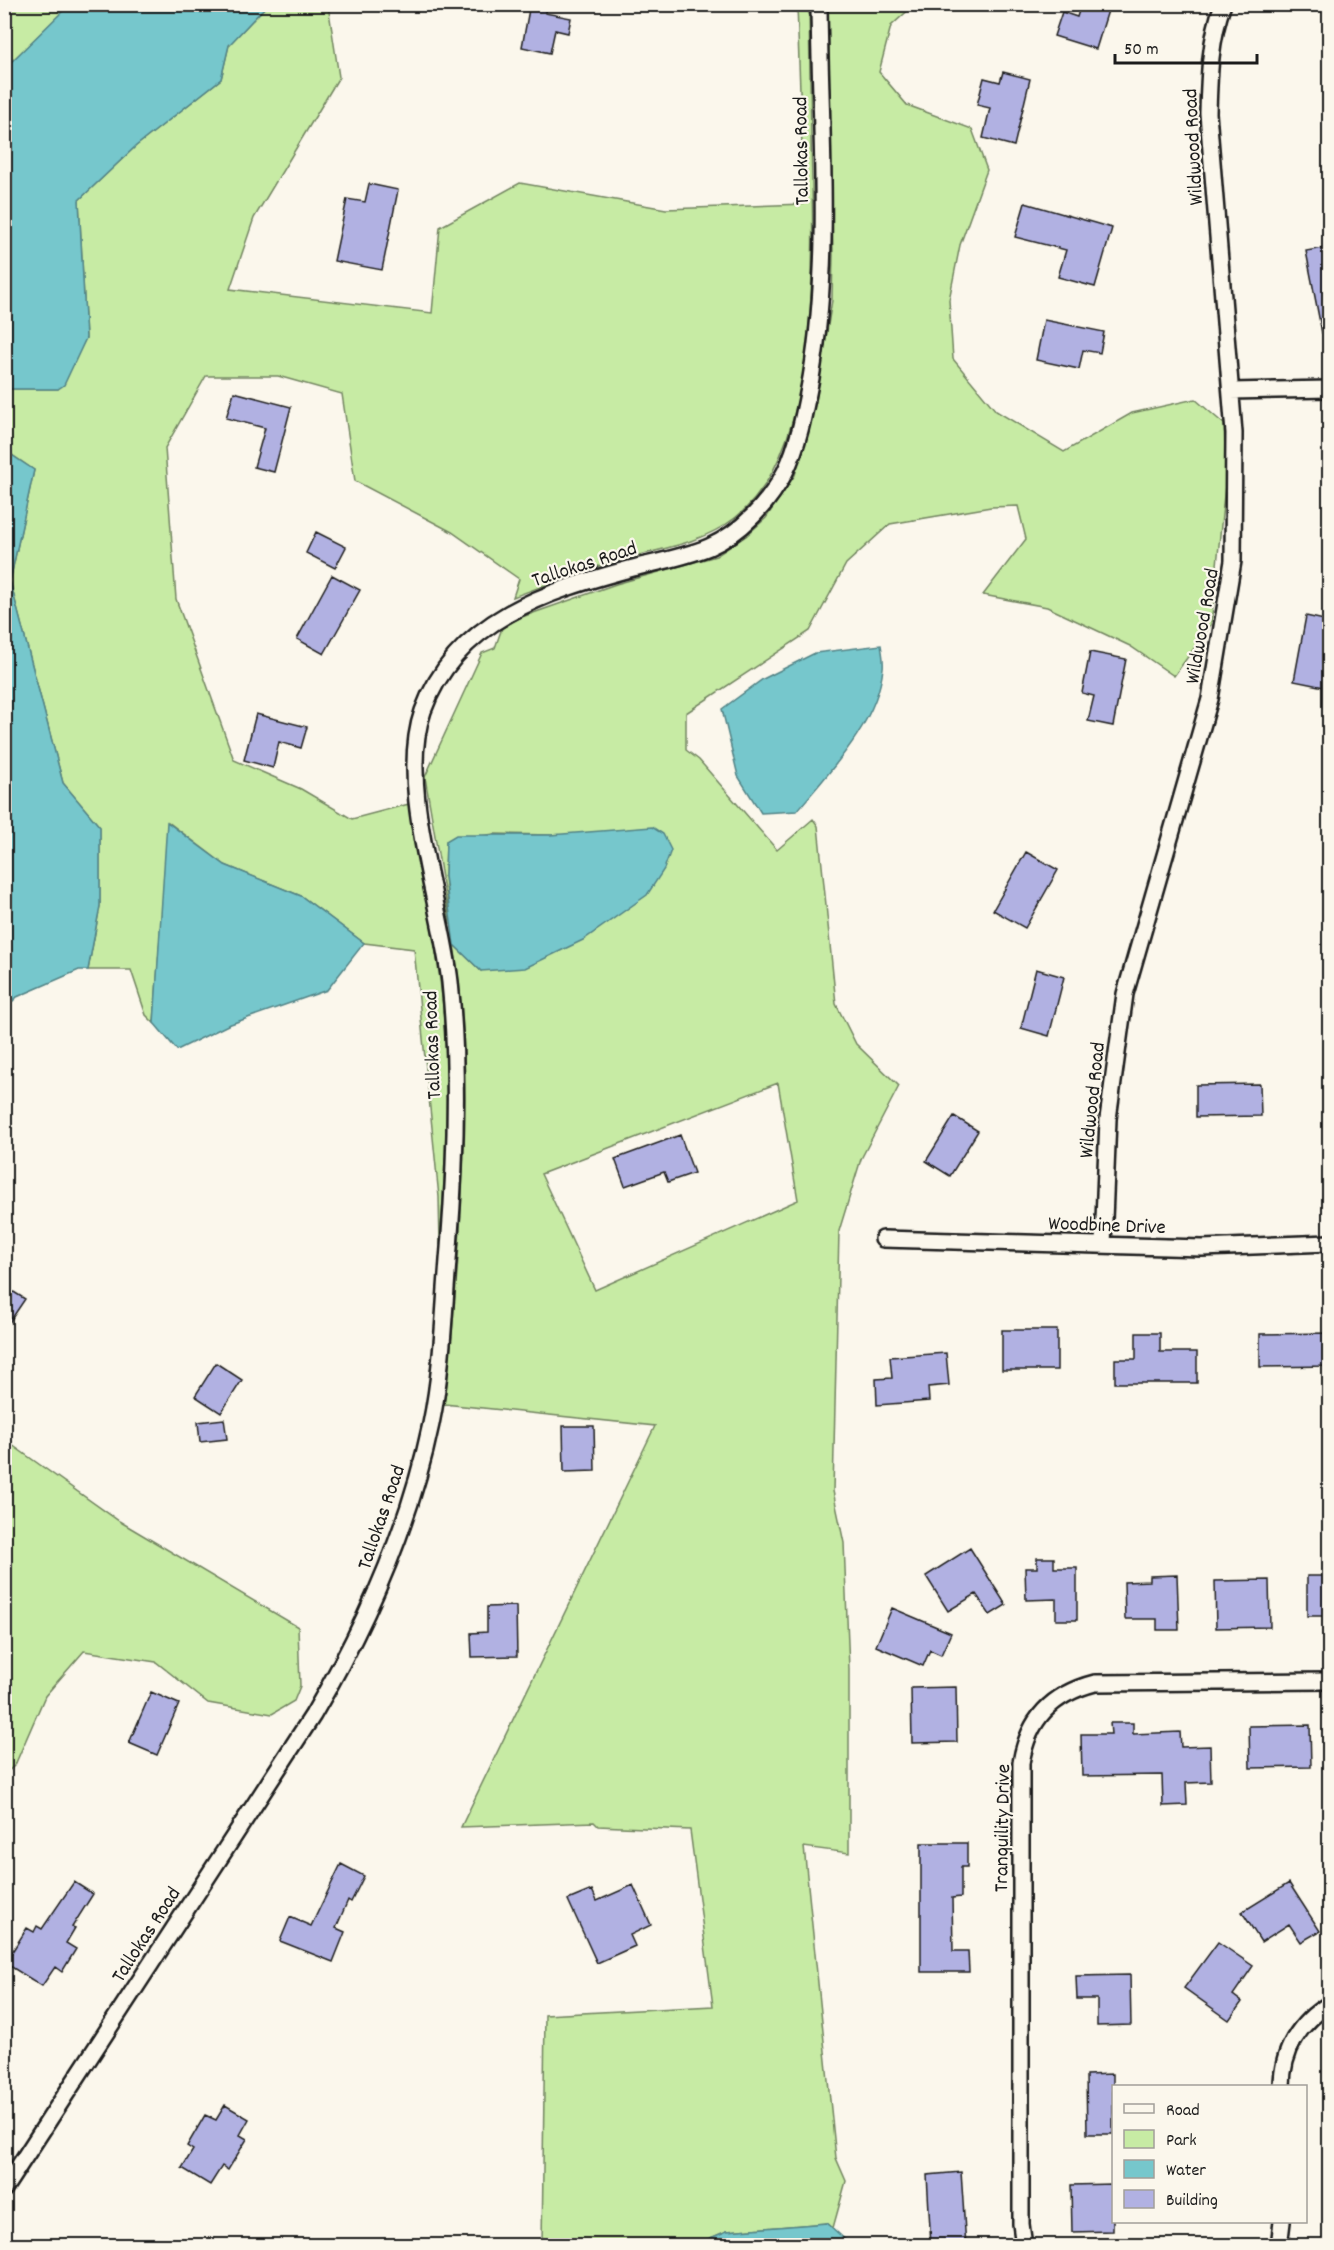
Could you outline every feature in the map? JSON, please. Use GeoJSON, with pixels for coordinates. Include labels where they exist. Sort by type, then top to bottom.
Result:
{"type":"FeatureCollection","features":[{"type":"Feature","properties":{"kind":"street","name":"Tallokas Road"},"geometry":{"type":"LineString","coordinates":[[4,2189],[335,1678],[399,1534],[424,1451],[438,1383],[455,1136],[450,979],[422,829],[414,770],[422,715],[438,680],[452,659],[474,636],[500,616],[516,607],[614,573],[712,546],[741,527],[760,509],[786,470],[807,398],[822,299],[824,255],[819,4]]}},
{"type":"Feature","properties":{"kind":"street","name":"Wildwood Road"},"geometry":{"type":"LineString","coordinates":[[1103,1245],[1108,1119],[1125,994],[1210,699],[1223,631],[1234,538],[1235,456],[1208,113],[1210,64],[1223,4]]}},
{"type":"Feature","properties":{"kind":"street"},"geometry":{"type":"LineString","coordinates":[[1231,391],[1329,389]]}},
{"type":"Feature","properties":{"kind":"street","name":"Woodbine Drive"},"geometry":{"type":"LineString","coordinates":[[883,1239],[1202,1248],[1329,1244]]}},
{"type":"Feature","properties":{"kind":"street","name":"Tranquility Drive"},"geometry":{"type":"LineString","coordinates":[[1024,2246],[1021,2224],[1021,1763],[1024,1743],[1033,1723],[1058,1697],[1075,1688],[1095,1683],[1329,1681]]}},
{"type":"Feature","properties":{"kind":"street"},"geometry":{"type":"LineString","coordinates":[[1282,2085],[1285,2059],[1292,2042],[1303,2025],[1329,2004]]}},
{"type":"Feature","properties":{"kind":"street"},"geometry":{"type":"LineString","coordinates":[[1279,2246],[1282,2223]]}},
{"type":"Feature","properties":{"kind":"green space"},"geometry":{"type":"Polygon","coordinates":[[[5,5],[70,5],[5,68],[5,5]]]}},
{"type":"Feature","properties":{"kind":"green space"},"geometry":{"type":"Polygon","coordinates":[[[267,5],[328,5],[339,77],[254,218],[230,289],[432,313],[440,227],[520,183],[666,209],[804,204],[797,5],[809,5],[813,230],[812,284],[807,340],[799,394],[785,443],[764,486],[735,518],[692,541],[600,566],[513,597],[519,579],[452,532],[355,481],[342,394],[278,376],[206,376],[165,448],[176,599],[234,760],[301,789],[352,819],[409,804],[433,936],[443,1012],[446,1112],[440,1245],[439,1197],[414,949],[364,943],[301,896],[225,865],[168,822],[154,1023],[146,1015],[131,970],[88,970],[100,906],[100,827],[63,783],[10,581],[34,470],[5,450],[4,389],[58,389],[86,338],[79,200],[136,146],[221,79],[229,45],[267,5]]]}},
{"type":"Feature","properties":{"kind":"green space"},"geometry":{"type":"Polygon","coordinates":[[[828,5],[914,5],[891,26],[879,72],[907,105],[972,129],[987,170],[960,245],[949,300],[953,359],[996,411],[1064,452],[1132,413],[1195,399],[1224,424],[1226,475],[1211,625],[1174,676],[1130,646],[1047,607],[983,595],[1026,539],[1018,506],[991,507],[890,524],[846,564],[810,631],[686,713],[686,750],[699,760],[777,850],[813,819],[818,826],[836,1004],[856,1044],[899,1086],[861,1159],[839,1231],[833,1491],[844,1543],[849,1669],[849,1853],[804,1847],[836,2158],[846,2181],[833,2228],[827,2223],[727,2231],[694,2245],[542,2245],[545,2015],[713,2006],[690,1830],[598,1826],[594,1822],[461,1827],[655,1426],[444,1404],[457,1272],[465,1108],[463,1026],[454,945],[481,971],[550,835],[494,834],[446,841],[445,876],[450,925],[425,777],[482,653],[495,648],[502,628],[519,618],[616,584],[716,556],[746,536],[766,518],[795,475],[816,401],[832,300],[828,5]],[[778,1083],[541,1174],[595,1290],[798,1200],[778,1083]]]}},
{"type":"Feature","properties":{"kind":"green space"},"geometry":{"type":"Polygon","coordinates":[[[5,1440],[119,1521],[298,1627],[300,1686],[294,1701],[272,1714],[208,1703],[156,1662],[84,1651],[45,1696],[15,1765],[5,1774],[5,1440]]]}},
{"type":"Feature","properties":{"kind":"water"},"geometry":{"type":"Polygon","coordinates":[[[70,4],[267,5],[229,45],[221,79],[136,146],[79,200],[86,338],[64,385],[58,389],[5,389],[5,68],[70,4]]]}},
{"type":"Feature","properties":{"kind":"water"},"geometry":{"type":"Polygon","coordinates":[[[4,450],[34,470],[10,581],[63,783],[100,827],[100,906],[88,970],[79,970],[17,997],[5,1009],[4,450]]]}},
{"type":"Feature","properties":{"kind":"water"},"geometry":{"type":"Polygon","coordinates":[[[881,645],[883,665],[879,688],[872,708],[850,745],[797,811],[761,813],[738,776],[722,709],[763,679],[815,653],[881,645]]]}},
{"type":"Feature","properties":{"kind":"water"},"geometry":{"type":"Polygon","coordinates":[[[167,822],[225,865],[301,896],[364,943],[327,990],[228,1025],[177,1050],[154,1023],[167,822]]]}},
{"type":"Feature","properties":{"kind":"water"},"geometry":{"type":"Polygon","coordinates":[[[652,827],[663,834],[671,850],[664,869],[647,895],[583,940],[525,968],[481,971],[454,945],[445,876],[446,841],[456,835],[550,835],[652,827]]]}},
{"type":"Feature","properties":{"kind":"water"},"geometry":{"type":"Polygon","coordinates":[[[827,2223],[851,2245],[694,2245],[727,2231],[827,2223]]]}},
{"type":"Feature","properties":{"kind":"building"},"geometry":{"type":"Polygon","coordinates":[[[530,4],[547,4],[545,13],[571,18],[568,33],[555,30],[550,53],[522,47],[530,4]]]}},
{"type":"Feature","properties":{"kind":"building"},"geometry":{"type":"Polygon","coordinates":[[[1081,4],[1110,4],[1096,49],[1054,36],[1062,12],[1077,17],[1081,4]]]}},
{"type":"Feature","properties":{"kind":"building"},"geometry":{"type":"Polygon","coordinates":[[[1003,72],[1030,79],[1014,146],[983,138],[990,108],[977,105],[984,78],[1000,82],[1003,72]]]}},
{"type":"Feature","properties":{"kind":"building"},"geometry":{"type":"Polygon","coordinates":[[[369,184],[398,190],[382,270],[334,261],[347,199],[365,202],[369,184]]]}},
{"type":"Feature","properties":{"kind":"building"},"geometry":{"type":"Polygon","coordinates":[[[1025,203],[1112,228],[1095,287],[1058,277],[1066,250],[1015,237],[1025,203]]]}},
{"type":"Feature","properties":{"kind":"building"},"geometry":{"type":"Polygon","coordinates":[[[1329,247],[1329,333],[1322,333],[1306,251],[1329,247]]]}},
{"type":"Feature","properties":{"kind":"building"},"geometry":{"type":"Polygon","coordinates":[[[1044,320],[1104,332],[1100,353],[1083,350],[1079,369],[1036,360],[1044,320]]]}},
{"type":"Feature","properties":{"kind":"building"},"geometry":{"type":"Polygon","coordinates":[[[234,392],[291,407],[274,472],[254,467],[265,428],[226,418],[234,392]]]}},
{"type":"Feature","properties":{"kind":"building"},"geometry":{"type":"Polygon","coordinates":[[[316,532],[346,547],[335,568],[306,553],[316,532]]]}},
{"type":"Feature","properties":{"kind":"building"},"geometry":{"type":"Polygon","coordinates":[[[332,575],[360,590],[324,654],[297,639],[332,575]]]}},
{"type":"Feature","properties":{"kind":"building"},"geometry":{"type":"Polygon","coordinates":[[[1306,616],[1329,621],[1329,688],[1294,681],[1306,616]]]}},
{"type":"Feature","properties":{"kind":"building"},"geometry":{"type":"Polygon","coordinates":[[[1090,652],[1126,659],[1113,726],[1088,721],[1094,696],[1082,693],[1090,652]]]}},
{"type":"Feature","properties":{"kind":"building"},"geometry":{"type":"Polygon","coordinates":[[[256,714],[307,727],[301,748],[279,742],[273,768],[244,760],[256,714]]]}},
{"type":"Feature","properties":{"kind":"building"},"geometry":{"type":"Polygon","coordinates":[[[1026,852],[1058,870],[1025,928],[993,910],[1026,852]]]}},
{"type":"Feature","properties":{"kind":"building"},"geometry":{"type":"Polygon","coordinates":[[[1036,969],[1064,977],[1049,1036],[1021,1028],[1036,969]]]}},
{"type":"Feature","properties":{"kind":"building"},"geometry":{"type":"Polygon","coordinates":[[[1260,1084],[1261,1116],[1196,1117],[1196,1085],[1260,1084]]]}},
{"type":"Feature","properties":{"kind":"building"},"geometry":{"type":"Polygon","coordinates":[[[954,1116],[978,1131],[950,1176],[926,1161],[954,1116]]]}},
{"type":"Feature","properties":{"kind":"building"},"geometry":{"type":"Polygon","coordinates":[[[680,1135],[694,1173],[668,1182],[664,1172],[625,1186],[615,1159],[680,1135]]]}},
{"type":"Feature","properties":{"kind":"building"},"geometry":{"type":"Polygon","coordinates":[[[4,1286],[25,1299],[4,1330],[4,1286]]]}},
{"type":"Feature","properties":{"kind":"building"},"geometry":{"type":"Polygon","coordinates":[[[1002,1330],[1057,1330],[1057,1370],[1002,1370],[1002,1330]]]}},
{"type":"Feature","properties":{"kind":"building"},"geometry":{"type":"Polygon","coordinates":[[[1136,1333],[1160,1333],[1160,1352],[1197,1352],[1197,1383],[1115,1383],[1115,1359],[1136,1359],[1136,1333]]]}},
{"type":"Feature","properties":{"kind":"building"},"geometry":{"type":"Polygon","coordinates":[[[1329,1333],[1329,1366],[1260,1367],[1260,1334],[1329,1333]]]}},
{"type":"Feature","properties":{"kind":"building"},"geometry":{"type":"Polygon","coordinates":[[[946,1353],[949,1385],[928,1387],[929,1401],[877,1405],[876,1379],[892,1378],[890,1357],[946,1353]]]}},
{"type":"Feature","properties":{"kind":"building"},"geometry":{"type":"Polygon","coordinates":[[[216,1363],[242,1380],[221,1413],[195,1396],[216,1363]]]}},
{"type":"Feature","properties":{"kind":"building"},"geometry":{"type":"Polygon","coordinates":[[[224,1419],[227,1439],[200,1442],[198,1422],[224,1419]]]}},
{"type":"Feature","properties":{"kind":"building"},"geometry":{"type":"Polygon","coordinates":[[[563,1426],[594,1426],[595,1471],[564,1472],[563,1426]]]}},
{"type":"Feature","properties":{"kind":"building"},"geometry":{"type":"Polygon","coordinates":[[[970,1548],[1006,1605],[990,1615],[976,1594],[948,1611],[926,1576],[970,1548]]]}},
{"type":"Feature","properties":{"kind":"building"},"geometry":{"type":"Polygon","coordinates":[[[1037,1558],[1054,1558],[1054,1568],[1077,1568],[1077,1620],[1056,1620],[1056,1599],[1026,1600],[1025,1568],[1037,1568],[1037,1558]]]}},
{"type":"Feature","properties":{"kind":"building"},"geometry":{"type":"Polygon","coordinates":[[[1177,1575],[1179,1630],[1157,1630],[1157,1619],[1125,1619],[1124,1582],[1150,1581],[1150,1576],[1177,1575]]]}},
{"type":"Feature","properties":{"kind":"building"},"geometry":{"type":"Polygon","coordinates":[[[1307,1576],[1329,1576],[1329,1616],[1307,1616],[1307,1576]]]}},
{"type":"Feature","properties":{"kind":"building"},"geometry":{"type":"Polygon","coordinates":[[[1269,1580],[1270,1627],[1216,1628],[1215,1581],[1269,1580]]]}},
{"type":"Feature","properties":{"kind":"building"},"geometry":{"type":"Polygon","coordinates":[[[516,1606],[517,1656],[472,1657],[471,1633],[487,1632],[487,1607],[516,1606]]]}},
{"type":"Feature","properties":{"kind":"building"},"geometry":{"type":"Polygon","coordinates":[[[892,1608],[951,1633],[941,1655],[930,1650],[923,1666],[876,1646],[892,1608]]]}},
{"type":"Feature","properties":{"kind":"building"},"geometry":{"type":"Polygon","coordinates":[[[956,1687],[957,1742],[912,1743],[911,1688],[956,1687]]]}},
{"type":"Feature","properties":{"kind":"building"},"geometry":{"type":"Polygon","coordinates":[[[151,1692],[179,1704],[157,1755],[129,1743],[151,1692]]]}},
{"type":"Feature","properties":{"kind":"building"},"geometry":{"type":"Polygon","coordinates":[[[1110,1723],[1133,1723],[1133,1734],[1180,1732],[1181,1747],[1210,1746],[1211,1782],[1186,1783],[1187,1805],[1163,1806],[1162,1775],[1082,1776],[1081,1734],[1111,1734],[1110,1723]]]}},
{"type":"Feature","properties":{"kind":"building"},"geometry":{"type":"Polygon","coordinates":[[[1310,1725],[1311,1767],[1250,1768],[1249,1726],[1310,1725]]]}},
{"type":"Feature","properties":{"kind":"building"},"geometry":{"type":"Polygon","coordinates":[[[921,1843],[967,1843],[967,1867],[961,1867],[961,1897],[952,1898],[953,1951],[968,1951],[969,1972],[921,1972],[921,1843]]]}},
{"type":"Feature","properties":{"kind":"building"},"geometry":{"type":"Polygon","coordinates":[[[341,1864],[364,1876],[351,1902],[348,1900],[336,1928],[345,1932],[333,1962],[280,1941],[290,1917],[311,1926],[341,1864]]]}},
{"type":"Feature","properties":{"kind":"building"},"geometry":{"type":"Polygon","coordinates":[[[74,1882],[93,1894],[72,1927],[75,1928],[66,1943],[76,1949],[62,1972],[55,1967],[42,1986],[5,1963],[27,1928],[34,1932],[37,1926],[42,1929],[74,1882]]]}},
{"type":"Feature","properties":{"kind":"building"},"geometry":{"type":"Polygon","coordinates":[[[1289,1883],[1320,1931],[1301,1942],[1289,1924],[1261,1942],[1242,1912],[1289,1883]]]}},
{"type":"Feature","properties":{"kind":"building"},"geometry":{"type":"Polygon","coordinates":[[[633,1885],[651,1925],[630,1935],[635,1946],[597,1963],[568,1900],[592,1890],[597,1901],[633,1885]]]}},
{"type":"Feature","properties":{"kind":"building"},"geometry":{"type":"Polygon","coordinates":[[[1218,1942],[1253,1966],[1233,1995],[1242,2002],[1229,2020],[1184,1988],[1218,1942]]]}},
{"type":"Feature","properties":{"kind":"building"},"geometry":{"type":"Polygon","coordinates":[[[1130,1975],[1131,2025],[1097,2026],[1097,1999],[1077,1999],[1076,1976],[1130,1975]]]}},
{"type":"Feature","properties":{"kind":"building"},"geometry":{"type":"Polygon","coordinates":[[[1113,2074],[1112,2134],[1087,2134],[1086,2075],[1113,2074]]]}},
{"type":"Feature","properties":{"kind":"building"},"geometry":{"type":"Polygon","coordinates":[[[225,2105],[249,2119],[240,2135],[247,2139],[228,2170],[222,2166],[210,2185],[182,2168],[193,2150],[187,2146],[205,2115],[216,2120],[225,2105]]]}},
{"type":"Feature","properties":{"kind":"building"},"geometry":{"type":"Polygon","coordinates":[[[961,2172],[966,2246],[931,2246],[927,2175],[961,2172]]]}},
{"type":"Feature","properties":{"kind":"building"},"geometry":{"type":"Polygon","coordinates":[[[1112,2184],[1113,2231],[1072,2232],[1071,2185],[1112,2184]]]}}]}
